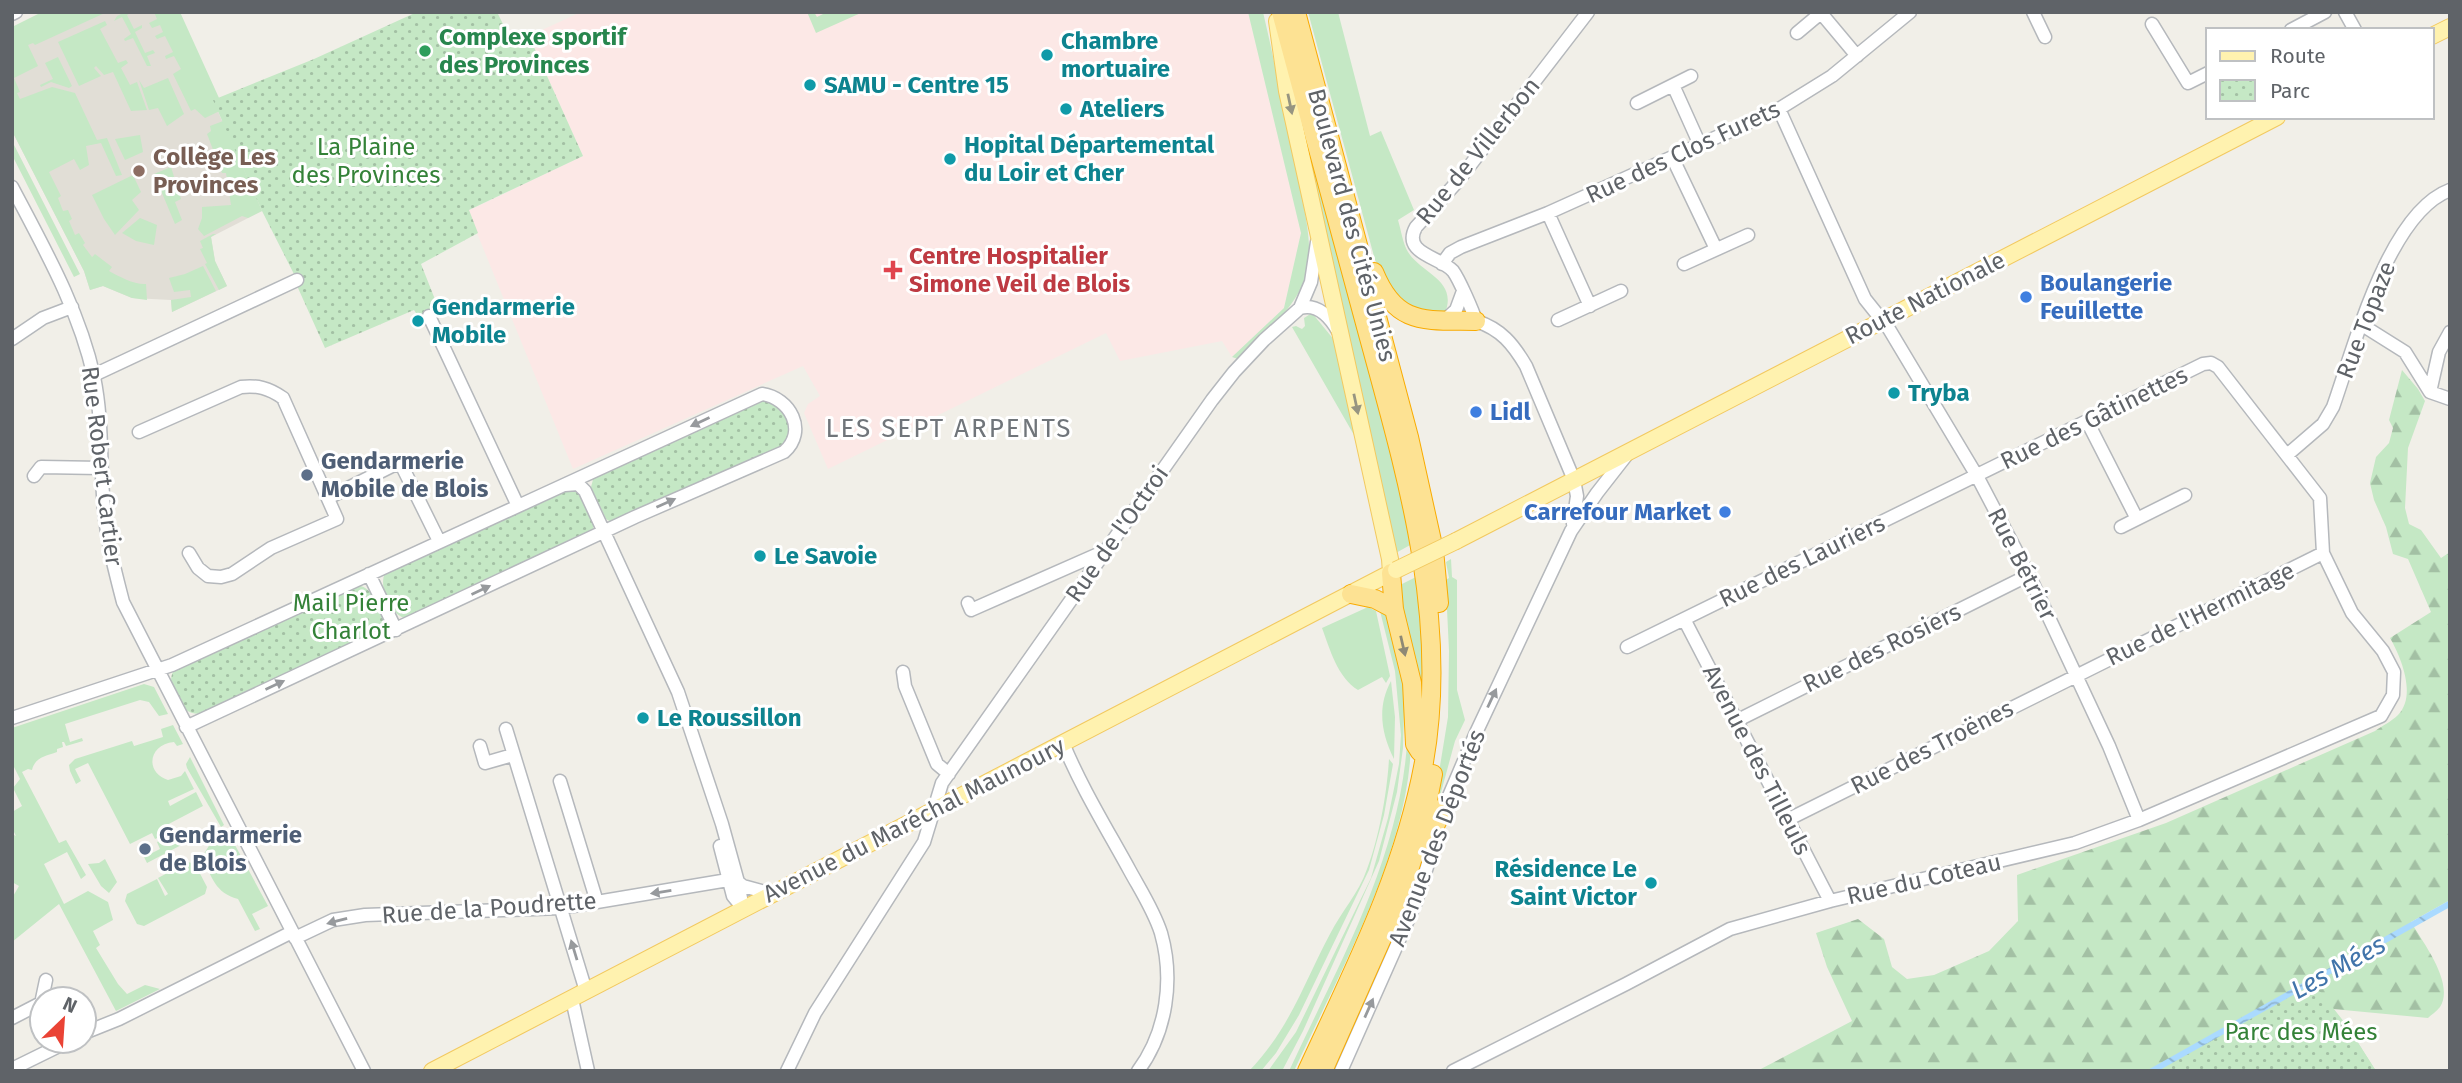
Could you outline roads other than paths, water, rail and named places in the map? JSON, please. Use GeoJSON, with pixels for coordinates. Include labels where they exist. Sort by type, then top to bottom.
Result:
{"type":"FeatureCollection","features":[{"type":"Feature","properties":{"kind":"highway","name":"Boulevard des Cités Unies"},"geometry":{"type":"LineString","coordinates":[[1281,12],[1393,428],[1418,535],[1428,603],[1431,686],[1424,759]]}},
{"type":"Feature","properties":{"kind":"highway","name":"Boulevard des Cités Unies"},"geometry":{"type":"LineString","coordinates":[[1296,12],[1409,437],[1434,550],[1441,628],[1440,714],[1429,799],[1402,892]]}},
{"type":"Feature","properties":{"kind":"highway"},"geometry":{"type":"LineString","coordinates":[[1349,214],[1381,291],[1394,307],[1409,316],[1476,321]]}},
{"type":"Feature","properties":{"kind":"highway"},"geometry":{"type":"LineString","coordinates":[[1394,572],[1394,609],[1412,683],[1415,744],[1424,759]]}},
{"type":"Feature","properties":{"kind":"highway"},"geometry":{"type":"LineString","coordinates":[[1351,594],[1375,599],[1394,609]]}},
{"type":"Feature","properties":{"kind":"highway","name":"Avenue des Déportés"},"geometry":{"type":"LineString","coordinates":[[1307,1071],[1400,860],[1424,759]]}},
{"type":"Feature","properties":{"kind":"highway"},"geometry":{"type":"LineString","coordinates":[[1402,892],[1445,805]]}},
{"type":"Feature","properties":{"kind":"highway","name":"Avenue des Déportés"},"geometry":{"type":"LineString","coordinates":[[1323,1071],[1402,892]]}},
{"type":"Feature","properties":{"kind":"main road"},"geometry":{"type":"LineString","coordinates":[[1275,12],[1287,91],[1316,228],[1394,572]]}},
{"type":"Feature","properties":{"kind":"main road"},"geometry":{"type":"LineString","coordinates":[[2434,35],[2450,27]]}},
{"type":"Feature","properties":{"kind":"main road","name":"Route Nationale"},"geometry":{"type":"LineString","coordinates":[[1456,541],[2273,119]]}},
{"type":"Feature","properties":{"kind":"main road","name":"Avenue du Maréchal Maunoury"},"geometry":{"type":"LineString","coordinates":[[432,1071],[1456,541]]}},
{"type":"Feature","properties":{"kind":"street","name":"Rue de Villerbon"},"geometry":{"type":"LineString","coordinates":[[1476,321],[1454,273],[1418,250],[1413,240],[1414,231],[1458,181],[1588,12]]}},
{"type":"Feature","properties":{"kind":"street","name":"Rue des Clos Furets"},"geometry":{"type":"LineString","coordinates":[[1442,264],[1446,257],[1461,247],[1673,159],[1779,109],[1832,76],[1910,12]]}},
{"type":"Feature","properties":{"kind":"street"},"geometry":{"type":"LineString","coordinates":[[2033,12],[2045,37]]}},
{"type":"Feature","properties":{"kind":"street"},"geometry":{"type":"LineString","coordinates":[[2295,28],[2325,12]]}},
{"type":"Feature","properties":{"kind":"street"},"geometry":{"type":"LineString","coordinates":[[2345,12],[2354,28]]}},
{"type":"Feature","properties":{"kind":"street"},"geometry":{"type":"LineString","coordinates":[[1797,33],[1821,13],[1857,56]]}},
{"type":"Feature","properties":{"kind":"street"},"geometry":{"type":"LineString","coordinates":[[2152,24],[2188,83],[2206,74]]}},
{"type":"Feature","properties":{"kind":"street"},"geometry":{"type":"LineString","coordinates":[[1637,103],[1691,76]]}},
{"type":"Feature","properties":{"kind":"street"},"geometry":{"type":"LineString","coordinates":[[1673,85],[1700,145]]}},
{"type":"Feature","properties":{"kind":"street","name":"Rue Bétrier"},"geometry":{"type":"LineString","coordinates":[[1779,109],[1865,299],[1882,320],[1977,476],[2029,575],[2077,674],[2139,820]]}},
{"type":"Feature","properties":{"kind":"street"},"geometry":{"type":"LineString","coordinates":[[1673,159],[1716,249]]}},
{"type":"Feature","properties":{"kind":"street","name":"Rue Robert Cartier"},"geometry":{"type":"LineString","coordinates":[[12,187],[72,307],[93,375],[100,416],[104,512],[113,566],[123,602],[363,1071]]}},
{"type":"Feature","properties":{"kind":"street","name":"Rue Topaze"},"geometry":{"type":"LineString","coordinates":[[2287,455],[2323,424],[2333,407],[2374,290],[2400,236],[2418,211],[2441,193],[2450,190]]}},
{"type":"Feature","properties":{"kind":"street"},"geometry":{"type":"LineString","coordinates":[[1548,213],[1590,306]]}},
{"type":"Feature","properties":{"kind":"street","name":"Rue de l'Octroi"},"geometry":{"type":"LineString","coordinates":[[787,1071],[815,1013],[924,842],[941,786],[949,774],[1234,372],[1300,308],[1315,266],[1316,228]]}},
{"type":"Feature","properties":{"kind":"street"},"geometry":{"type":"LineString","coordinates":[[1684,264],[1748,235]]}},
{"type":"Feature","properties":{"kind":"street"},"geometry":{"type":"LineString","coordinates":[[93,375],[297,280]]}},
{"type":"Feature","properties":{"kind":"street"},"geometry":{"type":"LineString","coordinates":[[1445,320],[1457,310],[1462,291]]}},
{"type":"Feature","properties":{"kind":"street"},"geometry":{"type":"LineString","coordinates":[[1558,320],[1621,291]]}},
{"type":"Feature","properties":{"kind":"street"},"geometry":{"type":"LineString","coordinates":[[12,339],[43,318],[72,307]]}},
{"type":"Feature","properties":{"kind":"street"},"geometry":{"type":"LineString","coordinates":[[1300,308],[1315,307],[1335,326],[1342,338]]}},
{"type":"Feature","properties":{"kind":"street"},"geometry":{"type":"LineString","coordinates":[[429,316],[518,506]]}},
{"type":"Feature","properties":{"kind":"street"},"geometry":{"type":"LineString","coordinates":[[1476,321],[1502,333],[1517,351],[1533,382],[1574,480]]}},
{"type":"Feature","properties":{"kind":"street"},"geometry":{"type":"LineString","coordinates":[[2362,325],[2405,352],[2430,392],[2450,398]]}},
{"type":"Feature","properties":{"kind":"street"},"geometry":{"type":"LineString","coordinates":[[2430,392],[2439,352],[2450,332]]}},
{"type":"Feature","properties":{"kind":"street","name":"Rue des Gâtinettes"},"geometry":{"type":"LineString","coordinates":[[1977,476],[2203,364],[2211,363],[2218,367],[2287,455]]}},
{"type":"Feature","properties":{"kind":"street"},"geometry":{"type":"LineString","coordinates":[[139,432],[241,387],[263,387],[283,398],[337,519],[271,548],[232,574],[221,577],[208,576],[198,568],[189,553]]}},
{"type":"Feature","properties":{"kind":"street"},"geometry":{"type":"LineString","coordinates":[[12,718],[185,660],[762,394],[782,401],[796,426],[796,436],[784,452],[604,532],[186,727]]}},
{"type":"Feature","properties":{"kind":"street"},"geometry":{"type":"LineString","coordinates":[[2087,421],[2137,519]]}},
{"type":"Feature","properties":{"kind":"street","name":"Avenue des Déportés"},"geometry":{"type":"LineString","coordinates":[[1341,1071],[1416,902],[1445,805],[1533,609],[1571,531],[1631,450]]}},
{"type":"Feature","properties":{"kind":"street"},"geometry":{"type":"LineString","coordinates":[[2287,455],[2320,498],[2323,553]]}},
{"type":"Feature","properties":{"kind":"street"},"geometry":{"type":"LineString","coordinates":[[328,498],[400,462],[439,541]]}},
{"type":"Feature","properties":{"kind":"street"},"geometry":{"type":"LineString","coordinates":[[34,476],[41,467],[101,468]]}},
{"type":"Feature","properties":{"kind":"street"},"geometry":{"type":"LineString","coordinates":[[585,491],[585,481],[591,472]]}},
{"type":"Feature","properties":{"kind":"street","name":"Rue des Lauriers"},"geometry":{"type":"LineString","coordinates":[[1627,647],[1977,476]]}},
{"type":"Feature","properties":{"kind":"street","name":"Avenue des Déportés"},"geometry":{"type":"LineString","coordinates":[[1571,531],[1577,496],[1574,480]]}},
{"type":"Feature","properties":{"kind":"street"},"geometry":{"type":"LineString","coordinates":[[565,485],[578,484],[585,491],[678,692],[743,909]]}},
{"type":"Feature","properties":{"kind":"street"},"geometry":{"type":"LineString","coordinates":[[2120,527],[2185,495]]}},
{"type":"Feature","properties":{"kind":"street"},"geometry":{"type":"LineString","coordinates":[[968,603],[971,610],[1105,551]]}},
{"type":"Feature","properties":{"kind":"street","name":"Rue de l'Hermitage"},"geometry":{"type":"LineString","coordinates":[[2077,674],[2323,553]]}},
{"type":"Feature","properties":{"kind":"street","name":"Rue du Coteau"},"geometry":{"type":"LineString","coordinates":[[1453,1071],[1730,929],[1830,901],[2062,846],[2139,820],[2381,716],[2393,695],[2394,672],[2384,651],[2352,613],[2323,553]]}},
{"type":"Feature","properties":{"kind":"street"},"geometry":{"type":"LineString","coordinates":[[369,574],[396,630]]}},
{"type":"Feature","properties":{"kind":"street","name":"Rue des Rosiers"},"geometry":{"type":"LineString","coordinates":[[1736,721],[2029,575]]}},
{"type":"Feature","properties":{"kind":"street","name":"Avenue des Tilleuls"},"geometry":{"type":"LineString","coordinates":[[1684,619],[1830,901]]}},
{"type":"Feature","properties":{"kind":"street"},"geometry":{"type":"LineString","coordinates":[[903,672],[905,686],[937,764],[949,774],[953,801]]}},
{"type":"Feature","properties":{"kind":"street","name":"Rue des Troënes"},"geometry":{"type":"LineString","coordinates":[[1787,820],[2077,674]]}},
{"type":"Feature","properties":{"kind":"street"},"geometry":{"type":"LineString","coordinates":[[506,729],[561,908],[579,995],[588,1071]]}},
{"type":"Feature","properties":{"kind":"street"},"geometry":{"type":"LineString","coordinates":[[1063,743],[1161,933],[1166,965],[1166,998],[1160,1032],[1138,1071]]}},
{"type":"Feature","properties":{"kind":"street"},"geometry":{"type":"LineString","coordinates":[[480,746],[485,764],[513,755]]}},
{"type":"Feature","properties":{"kind":"street"},"geometry":{"type":"LineString","coordinates":[[560,781],[597,902]]}},
{"type":"Feature","properties":{"kind":"street"},"geometry":{"type":"LineString","coordinates":[[733,881],[772,894]]}},
{"type":"Feature","properties":{"kind":"street","name":"Rue de la Poudrette"},"geometry":{"type":"LineString","coordinates":[[98,1027],[294,935],[333,920],[365,915],[561,908],[733,881]]}},
{"type":"Feature","properties":{"kind":"street"},"geometry":{"type":"LineString","coordinates":[[45,985],[46,980]]}},
{"type":"Feature","properties":{"kind":"street"},"geometry":{"type":"LineString","coordinates":[[12,1018],[28,1010]]}},
{"type":"Feature","properties":{"kind":"street"},"geometry":{"type":"LineString","coordinates":[[12,1069],[40,1055]]}},
{"type":"Feature","properties":{"kind":"water","name":"Les Mées"},"geometry":{"type":"Polygon","coordinates":[[[2450,900],[2450,907],[2158,1071],[2146,1071],[2450,900]]]}},
{"type":"Feature","properties":{"kind":"place","name":"Complexe sportif des Provinces"},"geometry":{"type":"Point","coordinates":[425,51]}},
{"type":"Feature","properties":{"kind":"place","name":"Chambre mortuaire"},"geometry":{"type":"Point","coordinates":[1047,55]}},
{"type":"Feature","properties":{"kind":"place","name":"SAMU - Centre 15"},"geometry":{"type":"Point","coordinates":[810,85]}},
{"type":"Feature","properties":{"kind":"place","name":"Ateliers"},"geometry":{"type":"Point","coordinates":[1066,109]}},
{"type":"Feature","properties":{"kind":"place","name":"Hopital Départemental du Loir et Cher"},"geometry":{"type":"Point","coordinates":[950,159]}},
{"type":"Feature","properties":{"kind":"place","name":"Collège Les Provinces"},"geometry":{"type":"Point","coordinates":[139,171]}},
{"type":"Feature","properties":{"kind":"place","name":"Centre Hospitalier Simone Veil de Blois"},"geometry":{"type":"Point","coordinates":[893,270]}},
{"type":"Feature","properties":{"kind":"place","name":"Boulangerie Feuillette"},"geometry":{"type":"Point","coordinates":[2026,297]}},
{"type":"Feature","properties":{"kind":"place","name":"Gendarmerie Mobile"},"geometry":{"type":"Point","coordinates":[418,321]}},
{"type":"Feature","properties":{"kind":"place","name":"Tryba"},"geometry":{"type":"Point","coordinates":[1894,393]}},
{"type":"Feature","properties":{"kind":"place","name":"Lidl"},"geometry":{"type":"Point","coordinates":[1476,412]}},
{"type":"Feature","properties":{"kind":"place","name":"Gendarmerie Mobile de Blois"},"geometry":{"type":"Point","coordinates":[307,475]}},
{"type":"Feature","properties":{"kind":"place","name":"Carrefour Market"},"geometry":{"type":"Point","coordinates":[1725,512]}},
{"type":"Feature","properties":{"kind":"place","name":"Le Savoie"},"geometry":{"type":"Point","coordinates":[760,556]}},
{"type":"Feature","properties":{"kind":"place","name":"Le Roussillon"},"geometry":{"type":"Point","coordinates":[643,718]}},
{"type":"Feature","properties":{"kind":"place","name":"Gendarmerie de Blois"},"geometry":{"type":"Point","coordinates":[145,849]}},
{"type":"Feature","properties":{"kind":"place","name":"Résidence Le Saint Victor"},"geometry":{"type":"Point","coordinates":[1651,883]}},
{"type":"Feature","properties":{"kind":"district","name":"LES SEPT ARPENTS"},"geometry":{"type":"Point","coordinates":[949,428]}},
{"type":"Feature","properties":{"kind":"park label","name":"La Plaine des Provinces"},"geometry":{"type":"Point","coordinates":[366,161]}},
{"type":"Feature","properties":{"kind":"park label","name":"Mail Pierre Charlot"},"geometry":{"type":"Point","coordinates":[351,617]}},
{"type":"Feature","properties":{"kind":"park label","name":"Parc des Mées"},"geometry":{"type":"Point","coordinates":[2301,1032]}}]}
